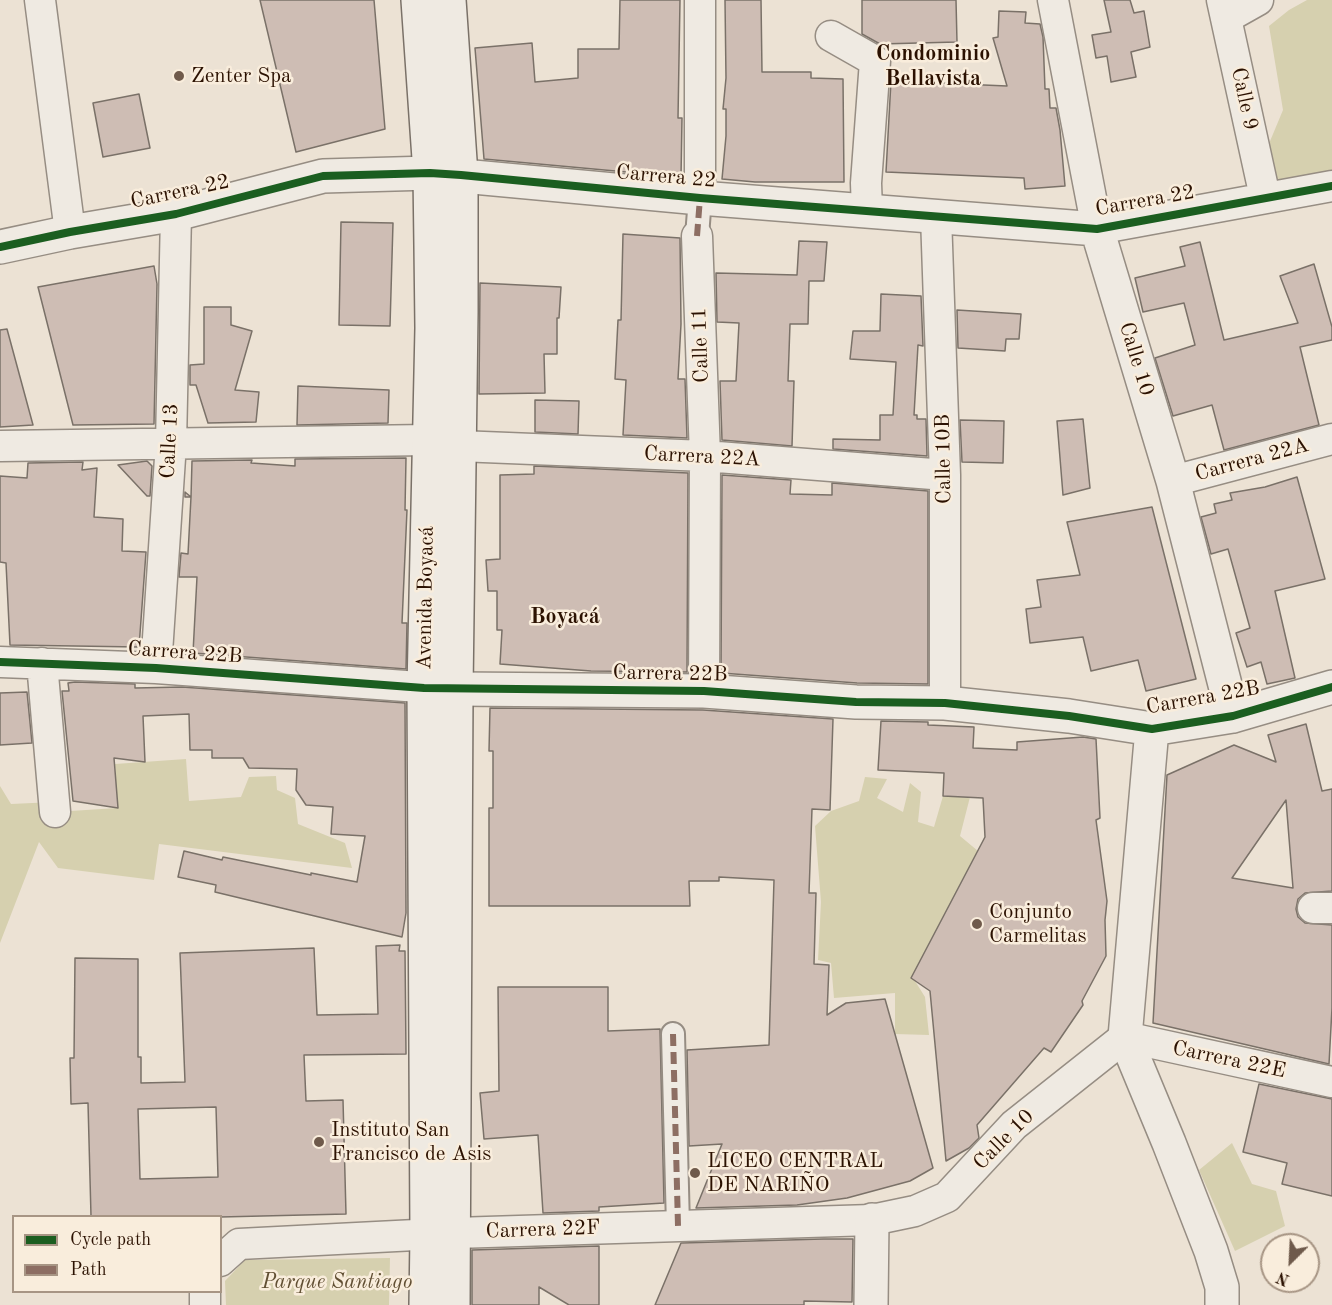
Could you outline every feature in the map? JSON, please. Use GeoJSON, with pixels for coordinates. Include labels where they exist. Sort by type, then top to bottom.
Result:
{"type":"FeatureCollection","features":[{"type":"Feature","properties":{"kind":"street"},"geometry":{"type":"LineString","coordinates":[[40,0],[70,232]]}},
{"type":"Feature","properties":{"kind":"street","name":"Avenida Boyacá"},"geometry":{"type":"LineString","coordinates":[[418,0],[445,174]]}},
{"type":"Feature","properties":{"kind":"street","name":"Avenida Boyacá"},"geometry":{"type":"LineString","coordinates":[[426,1305],[441,1234],[456,689],[444,443],[432,327],[445,174],[449,0]]}},
{"type":"Feature","properties":{"kind":"street","name":"Calle 11"},"geometry":{"type":"LineString","coordinates":[[700,0],[700,198],[697,236],[705,456],[704,691]]}},
{"type":"Feature","properties":{"kind":"street","name":"Calle 10"},"geometry":{"type":"LineString","coordinates":[[1053,0],[1097,229],[1173,481],[1233,716]]}},
{"type":"Feature","properties":{"kind":"street"},"geometry":{"type":"LineString","coordinates":[[1224,9],[1258,0]]}},
{"type":"Feature","properties":{"kind":"street","name":"Calle 9"},"geometry":{"type":"LineString","coordinates":[[1224,9],[1265,197]]}},
{"type":"Feature","properties":{"kind":"street"},"geometry":{"type":"LineString","coordinates":[[831,36],[875,61],[866,183],[867,211]]}},
{"type":"Feature","properties":{"kind":"street","name":"Carrera 22"},"geometry":{"type":"LineString","coordinates":[[0,247],[70,232],[176,214],[323,176],[445,174],[700,198],[1097,229],[1332,186]]}},
{"type":"Feature","properties":{"kind":"street","name":"Calle 13"},"geometry":{"type":"LineString","coordinates":[[156,668],[171,443],[176,214]]}},
{"type":"Feature","properties":{"kind":"street","name":"Calle 10B"},"geometry":{"type":"LineString","coordinates":[[936,216],[945,475],[945,703]]}},
{"type":"Feature","properties":{"kind":"street","name":"Carrera 22A"},"geometry":{"type":"LineString","coordinates":[[1173,481],[1332,439]]}},
{"type":"Feature","properties":{"kind":"street","name":"Carrera 22A"},"geometry":{"type":"LineString","coordinates":[[0,446],[171,443],[444,443],[705,456],[945,475]]}},
{"type":"Feature","properties":{"kind":"street","name":"Avenida Boyacá"},"geometry":{"type":"LineString","coordinates":[[444,443],[424,688],[441,1234],[453,1305]]}},
{"type":"Feature","properties":{"kind":"street","name":"Carrera 22B"},"geometry":{"type":"LineString","coordinates":[[0,662],[156,668],[424,688],[704,691],[856,702],[945,703],[1069,716],[1152,729],[1233,716],[1332,687]]}},
{"type":"Feature","properties":{"kind":"street"},"geometry":{"type":"LineString","coordinates":[[42,663],[55,812]]}},
{"type":"Feature","properties":{"kind":"street"},"geometry":{"type":"LineString","coordinates":[[1152,729],[1125,1037],[1211,1251],[1221,1287],[1222,1305]]}},
{"type":"Feature","properties":{"kind":"street"},"geometry":{"type":"LineString","coordinates":[[673,1034],[678,1226]]}},
{"type":"Feature","properties":{"kind":"street","name":"Calle 10"},"geometry":{"type":"LineString","coordinates":[[873,1220],[915,1211],[947,1197],[1014,1125],[1125,1037]]}},
{"type":"Feature","properties":{"kind":"street","name":"Carrera 22E"},"geometry":{"type":"LineString","coordinates":[[1125,1037],[1332,1082]]}},
{"type":"Feature","properties":{"kind":"street"},"geometry":{"type":"LineString","coordinates":[[871,1305],[873,1220]]}},
{"type":"Feature","properties":{"kind":"street","name":"Carrera 22F"},"geometry":{"type":"LineString","coordinates":[[222,1259],[239,1244],[441,1234],[873,1220]]}},
{"type":"Feature","properties":{"kind":"green space"},"geometry":{"type":"Polygon","coordinates":[[[1307,0],[1332,0],[1332,171],[1277,181],[1268,146],[1283,110],[1269,26],[1289,10],[1307,0]]]}},
{"type":"Feature","properties":{"kind":"green space"},"geometry":{"type":"Polygon","coordinates":[[[186,759],[189,801],[241,797],[249,777],[276,776],[277,790],[295,798],[298,824],[345,843],[352,868],[159,844],[154,880],[58,868],[39,842],[0,943],[0,786],[11,804],[54,802],[55,812],[117,808],[115,764],[186,759]]]}},
{"type":"Feature","properties":{"kind":"green space"},"geometry":{"type":"Polygon","coordinates":[[[865,777],[887,779],[877,798],[903,812],[910,783],[921,792],[918,822],[934,827],[943,796],[970,797],[960,836],[978,851],[915,981],[925,997],[929,1035],[895,1034],[895,993],[834,998],[831,963],[818,960],[821,902],[815,826],[831,811],[859,801],[865,777]]]}},
{"type":"Feature","properties":{"kind":"green space"},"geometry":{"type":"Polygon","coordinates":[[[1232,1143],[1252,1184],[1276,1191],[1285,1226],[1271,1233],[1260,1233],[1260,1238],[1235,1251],[1199,1170],[1232,1143]]]}},
{"type":"Feature","properties":{"kind":"green space","name":"Parque Santiago"},"geometry":{"type":"Polygon","coordinates":[[[390,1258],[389,1305],[226,1305],[225,1281],[245,1260],[390,1258]]]}},
{"type":"Feature","properties":{"kind":"building"},"geometry":{"type":"Polygon","coordinates":[[[260,0],[374,0],[385,129],[296,152],[260,0]]]}},
{"type":"Feature","properties":{"kind":"building"},"geometry":{"type":"Polygon","coordinates":[[[620,0],[680,0],[678,118],[682,118],[681,177],[484,159],[475,48],[532,43],[535,82],[578,78],[578,49],[619,49],[620,0]]]}},
{"type":"Feature","properties":{"kind":"building"},"geometry":{"type":"Polygon","coordinates":[[[725,0],[761,0],[762,72],[811,72],[811,78],[843,79],[844,182],[755,182],[722,179],[726,136],[726,109],[723,109],[726,78],[725,0]]]}},
{"type":"Feature","properties":{"kind":"building"},"geometry":{"type":"Polygon","coordinates":[[[862,0],[956,0],[957,42],[880,44],[862,34],[862,0]]]}},
{"type":"Feature","properties":{"kind":"building"},"geometry":{"type":"Polygon","coordinates":[[[1104,0],[1130,0],[1134,13],[1144,11],[1150,47],[1131,52],[1136,77],[1111,82],[1107,56],[1096,58],[1092,35],[1111,32],[1104,0]]]}},
{"type":"Feature","properties":{"kind":"building"},"geometry":{"type":"Polygon","coordinates":[[[999,11],[1026,12],[1025,23],[1040,24],[1043,37],[1045,89],[1049,89],[1050,108],[1056,108],[1065,186],[1025,189],[1024,178],[886,172],[891,81],[1007,86],[993,38],[998,37],[999,11]]]}},
{"type":"Feature","properties":{"kind":"building"},"geometry":{"type":"Polygon","coordinates":[[[139,94],[150,148],[103,157],[93,103],[139,94]]]}},
{"type":"Feature","properties":{"kind":"building"},"geometry":{"type":"Polygon","coordinates":[[[341,222],[393,223],[390,326],[339,325],[341,222]]]}},
{"type":"Feature","properties":{"kind":"building"},"geometry":{"type":"Polygon","coordinates":[[[623,234],[680,238],[681,324],[678,379],[685,379],[687,438],[623,435],[626,380],[615,379],[618,320],[621,320],[623,234]]]}},
{"type":"Feature","properties":{"kind":"building"},"geometry":{"type":"Polygon","coordinates":[[[799,241],[827,242],[824,281],[809,281],[808,324],[790,324],[788,381],[794,381],[792,446],[722,440],[720,381],[736,381],[739,323],[717,322],[716,273],[797,275],[799,241]]]}},
{"type":"Feature","properties":{"kind":"building"},"geometry":{"type":"Polygon","coordinates":[[[1200,242],[1224,340],[1298,323],[1280,276],[1314,264],[1332,327],[1332,340],[1300,347],[1319,425],[1224,450],[1212,405],[1173,416],[1155,358],[1195,345],[1184,303],[1143,312],[1135,278],[1185,266],[1180,247],[1200,242]]]}},
{"type":"Feature","properties":{"kind":"building"},"geometry":{"type":"Polygon","coordinates":[[[154,266],[157,284],[154,424],[73,425],[38,287],[154,266]]]}},
{"type":"Feature","properties":{"kind":"building"},"geometry":{"type":"Polygon","coordinates":[[[480,283],[561,287],[559,318],[557,318],[557,354],[544,354],[545,393],[479,394],[480,283]]]}},
{"type":"Feature","properties":{"kind":"building"},"geometry":{"type":"Polygon","coordinates":[[[881,294],[921,296],[923,346],[918,345],[914,415],[917,415],[917,419],[926,419],[927,456],[833,449],[833,439],[880,440],[880,415],[893,415],[896,362],[850,359],[853,331],[880,331],[881,294]]]}},
{"type":"Feature","properties":{"kind":"building"},"geometry":{"type":"Polygon","coordinates":[[[204,307],[231,307],[231,325],[252,331],[235,390],[259,392],[256,422],[208,423],[196,385],[190,385],[190,365],[204,364],[204,307]]]}},
{"type":"Feature","properties":{"kind":"building"},"geometry":{"type":"Polygon","coordinates":[[[957,310],[1021,314],[1019,339],[1006,339],[1005,351],[958,348],[957,310]]]}},
{"type":"Feature","properties":{"kind":"building"},"geometry":{"type":"Polygon","coordinates":[[[7,329],[33,425],[0,427],[0,330],[7,329]]]}},
{"type":"Feature","properties":{"kind":"building"},"geometry":{"type":"Polygon","coordinates":[[[298,386],[389,390],[388,423],[297,425],[298,386]]]}},
{"type":"Feature","properties":{"kind":"building"},"geometry":{"type":"Polygon","coordinates":[[[535,400],[579,401],[578,434],[535,432],[535,400]]]}},
{"type":"Feature","properties":{"kind":"building"},"geometry":{"type":"Polygon","coordinates":[[[1083,419],[1090,488],[1063,495],[1057,421],[1083,419]]]}},
{"type":"Feature","properties":{"kind":"building"},"geometry":{"type":"Polygon","coordinates":[[[960,420],[1004,421],[1003,463],[962,462],[960,420]]]}},
{"type":"Feature","properties":{"kind":"building"},"geometry":{"type":"Polygon","coordinates":[[[406,458],[405,510],[407,510],[402,623],[407,623],[406,669],[193,653],[197,577],[179,577],[181,553],[188,554],[192,461],[252,460],[251,463],[295,466],[295,459],[406,458]]]}},
{"type":"Feature","properties":{"kind":"building"},"geometry":{"type":"Polygon","coordinates":[[[147,461],[152,466],[150,496],[147,496],[118,465],[147,461]]]}},
{"type":"Feature","properties":{"kind":"building"},"geometry":{"type":"Polygon","coordinates":[[[83,462],[82,470],[97,468],[94,517],[123,519],[122,551],[146,552],[139,647],[10,645],[6,563],[0,562],[0,476],[27,478],[28,463],[83,462]]]}},
{"type":"Feature","properties":{"kind":"building"},"geometry":{"type":"Polygon","coordinates":[[[534,466],[688,473],[687,672],[591,671],[500,664],[502,630],[497,630],[497,591],[488,591],[486,560],[500,559],[500,475],[534,474],[534,466]]]}},
{"type":"Feature","properties":{"kind":"building"},"geometry":{"type":"Polygon","coordinates":[[[722,475],[791,480],[790,494],[832,495],[832,483],[928,491],[928,684],[857,683],[721,673],[722,475]]]}},
{"type":"Feature","properties":{"kind":"building"},"geometry":{"type":"Polygon","coordinates":[[[1297,477],[1325,579],[1275,591],[1295,678],[1267,684],[1261,662],[1247,667],[1236,633],[1250,628],[1228,549],[1211,554],[1201,517],[1216,513],[1214,504],[1232,500],[1230,493],[1265,487],[1297,477]]]}},
{"type":"Feature","properties":{"kind":"building"},"geometry":{"type":"Polygon","coordinates":[[[1152,507],[1196,679],[1146,691],[1138,660],[1091,671],[1083,637],[1030,643],[1026,609],[1041,607],[1037,580],[1080,575],[1067,522],[1152,507]]]}},
{"type":"Feature","properties":{"kind":"building"},"geometry":{"type":"Polygon","coordinates":[[[68,683],[135,684],[135,688],[182,687],[405,703],[406,913],[402,937],[215,892],[216,885],[178,877],[184,851],[222,860],[223,857],[357,882],[365,836],[331,834],[333,807],[306,805],[296,790],[297,769],[249,768],[243,758],[212,758],[212,750],[190,750],[189,714],[143,716],[145,762],[114,758],[118,808],[73,801],[62,691],[69,691],[68,683]]]}},
{"type":"Feature","properties":{"kind":"building"},"geometry":{"type":"Polygon","coordinates":[[[27,692],[32,743],[0,745],[0,693],[27,692]]]}},
{"type":"Feature","properties":{"kind":"building"},"geometry":{"type":"Polygon","coordinates":[[[490,708],[703,710],[833,719],[830,810],[812,809],[809,893],[816,893],[814,964],[829,965],[827,1015],[846,1003],[885,999],[933,1168],[910,1181],[847,1198],[797,1205],[696,1208],[722,1144],[689,1146],[687,1050],[769,1045],[774,880],[719,877],[719,881],[689,881],[690,906],[489,906],[489,808],[493,808],[493,751],[489,751],[490,708]]]}},
{"type":"Feature","properties":{"kind":"building"},"geometry":{"type":"Polygon","coordinates":[[[881,721],[928,722],[928,725],[974,727],[973,748],[1017,750],[1017,742],[1083,737],[1096,739],[1100,818],[1096,820],[1107,901],[1106,956],[1082,1001],[1083,1005],[1051,1052],[1044,1048],[977,1125],[979,1138],[969,1148],[946,1161],[930,991],[911,978],[985,837],[983,798],[943,796],[944,773],[878,770],[881,721]]]}},
{"type":"Feature","properties":{"kind":"building"},"geometry":{"type":"Polygon","coordinates":[[[1306,724],[1322,791],[1332,789],[1332,891],[1305,893],[1298,899],[1296,909],[1298,917],[1305,923],[1332,925],[1329,1064],[1153,1023],[1167,775],[1234,745],[1276,762],[1268,735],[1306,724]],[[1286,800],[1232,878],[1293,888],[1286,800]]]}},
{"type":"Feature","properties":{"kind":"building"},"geometry":{"type":"Polygon","coordinates":[[[400,945],[399,951],[405,951],[406,1054],[304,1055],[306,1101],[343,1100],[346,1214],[222,1217],[222,1215],[91,1215],[88,1103],[71,1104],[70,1058],[74,1058],[75,958],[138,959],[138,1057],[141,1057],[141,1083],[185,1082],[180,953],[314,948],[317,1015],[378,1014],[376,946],[400,945]],[[216,1107],[138,1109],[140,1179],[218,1177],[216,1107]]]}},
{"type":"Feature","properties":{"kind":"building"},"geometry":{"type":"Polygon","coordinates":[[[498,987],[608,987],[608,1031],[660,1029],[664,1203],[599,1207],[599,1211],[543,1213],[538,1135],[484,1139],[480,1093],[499,1091],[498,987]]]}},
{"type":"Feature","properties":{"kind":"building"},"geometry":{"type":"Polygon","coordinates":[[[1259,1084],[1332,1099],[1332,1196],[1282,1184],[1287,1163],[1243,1152],[1259,1084]]]}},
{"type":"Feature","properties":{"kind":"building"},"geometry":{"type":"Polygon","coordinates":[[[853,1239],[852,1302],[804,1301],[804,1305],[655,1305],[681,1243],[853,1239]]]}},
{"type":"Feature","properties":{"kind":"building"},"geometry":{"type":"Polygon","coordinates":[[[599,1246],[599,1305],[569,1305],[539,1287],[539,1305],[472,1305],[472,1250],[599,1246]]]}},
{"type":"Feature","properties":{"kind":"marked path"},"geometry":{"type":"LineString","coordinates":[[697,236],[700,198]]}},
{"type":"Feature","properties":{"kind":"marked path"},"geometry":{"type":"LineString","coordinates":[[673,1034],[678,1226]]}},
{"type":"Feature","properties":{"kind":"cycle path"},"geometry":{"type":"LineString","coordinates":[[0,247],[70,232],[176,214],[323,176],[430,173],[461,175],[700,198],[1097,229],[1332,186]]}},
{"type":"Feature","properties":{"kind":"cycle path"},"geometry":{"type":"LineString","coordinates":[[0,662],[156,668],[424,688],[704,691],[856,702],[945,703],[1069,716],[1152,729],[1233,716],[1332,687]]}},
{"type":"Feature","properties":{"kind":"place","name":"Zenter Spa"},"geometry":{"type":"Point","coordinates":[179,76]}},
{"type":"Feature","properties":{"kind":"place","name":"Conjunto Carmelitas"},"geometry":{"type":"Point","coordinates":[977,924]}},
{"type":"Feature","properties":{"kind":"place","name":"Instituto San Francisco de Asis"},"geometry":{"type":"Point","coordinates":[319,1142]}},
{"type":"Feature","properties":{"kind":"place","name":"LICEO CENTRAL DE NARIÑO"},"geometry":{"type":"Point","coordinates":[695,1173]}},
{"type":"Feature","properties":{"kind":"district","name":"Condominio Bellavista"},"geometry":{"type":"Point","coordinates":[933,66]}},
{"type":"Feature","properties":{"kind":"district","name":"Boyacá"},"geometry":{"type":"Point","coordinates":[565,617]}}]}
